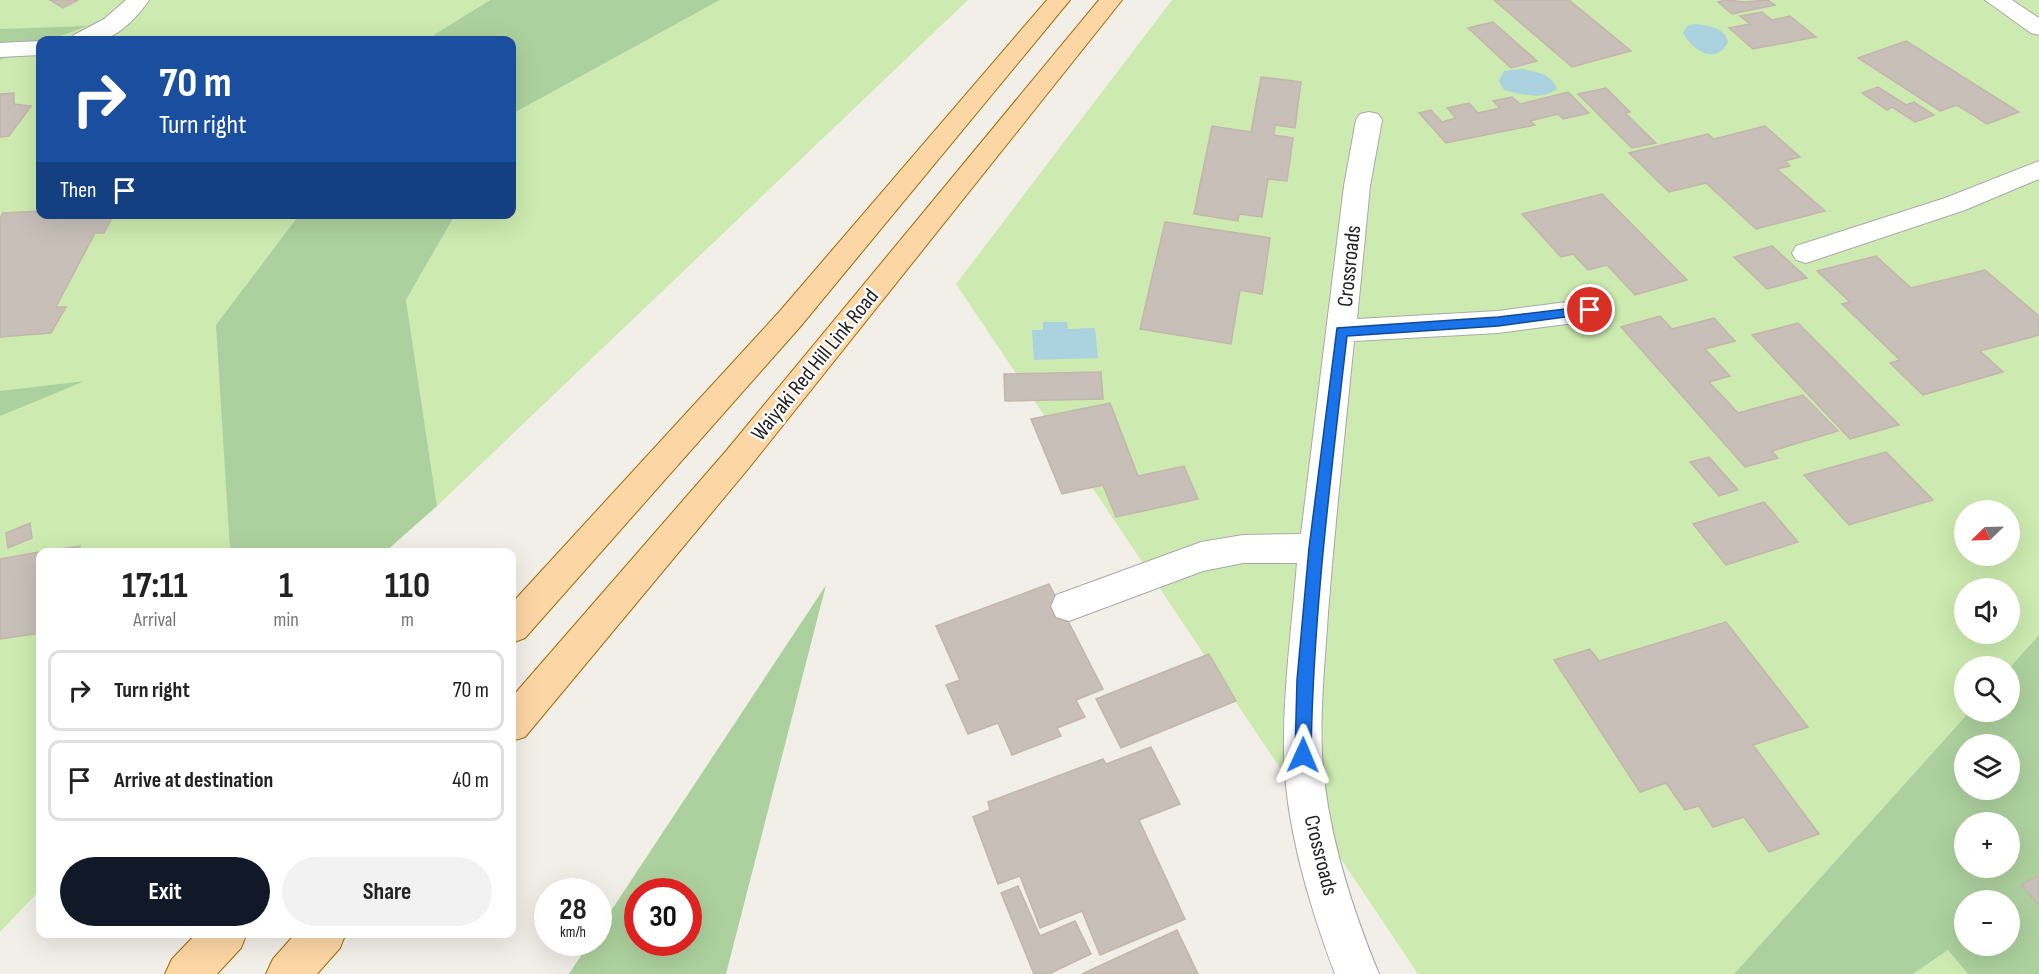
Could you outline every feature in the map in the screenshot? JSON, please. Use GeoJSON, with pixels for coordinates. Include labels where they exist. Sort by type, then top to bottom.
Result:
{"type":"FeatureCollection","features":[{"type":"Feature","properties":{"kind":"main road","name":"Waiyaki Red Hill Link Road"},"geometry":{"type":"LineString","coordinates":[[516,623],[790,319],[1059,0]]}},
{"type":"Feature","properties":{"kind":"main road","name":"Waiyaki Red Hill Link Road"},"geometry":{"type":"LineString","coordinates":[[516,719],[737,460],[1111,0]]}},
{"type":"Feature","properties":{"kind":"main road"},"geometry":{"type":"LineString","coordinates":[[187,974],[221,938]]}},
{"type":"Feature","properties":{"kind":"main road"},"geometry":{"type":"LineString","coordinates":[[288,974],[320,938]]}},
{"type":"Feature","properties":{"kind":"street"},"geometry":{"type":"LineString","coordinates":[[92,36],[103,32],[127,15],[138,0]]}},
{"type":"Feature","properties":{"kind":"street"},"geometry":{"type":"LineString","coordinates":[[1996,0],[2039,28]]}},
{"type":"Feature","properties":{"kind":"street"},"geometry":{"type":"LineString","coordinates":[[0,50],[36,48]]}},
{"type":"Feature","properties":{"kind":"street","name":"Crossroads"},"geometry":{"type":"LineString","coordinates":[[1357,974],[1346,946],[1314,835],[1303,755],[1305,680],[1316,548],[1356,196],[1369,120]]}},
{"type":"Feature","properties":{"kind":"street"},"geometry":{"type":"LineString","coordinates":[[1806,253],[1955,204],[2039,169]]}},
{"type":"Feature","properties":{"kind":"street"},"geometry":{"type":"LineString","coordinates":[[1341,332],[1498,322],[1590,310]]}},
{"type":"Feature","properties":{"kind":"street"},"geometry":{"type":"LineString","coordinates":[[1069,606],[1201,557],[1243,549],[1316,548]]}},
{"type":"Feature","properties":{"kind":"green space"},"geometry":{"type":"Polygon","coordinates":[[[0,0],[490,0],[433,36],[36,36],[36,219],[296,219],[217,325],[230,548],[36,548],[36,894],[0,932],[0,0]]]}},
{"type":"Feature","properties":{"kind":"green space"},"geometry":{"type":"Polygon","coordinates":[[[490,0],[720,0],[516,112],[516,36],[433,36],[490,0]]]}},
{"type":"Feature","properties":{"kind":"green space"},"geometry":{"type":"Polygon","coordinates":[[[720,0],[968,0],[437,506],[406,300],[453,219],[516,219],[516,112],[720,0]]]}},
{"type":"Feature","properties":{"kind":"green space"},"geometry":{"type":"Polygon","coordinates":[[[1172,0],[2039,0],[2039,635],[2020,656],[1954,656],[1954,722],[1960,722],[1734,974],[1418,974],[956,284],[1172,0]]]}},
{"type":"Feature","properties":{"kind":"green space"},"geometry":{"type":"Polygon","coordinates":[[[87,26],[61,36],[36,36],[36,46],[0,60],[0,29],[87,26]]]}},
{"type":"Feature","properties":{"kind":"green space"},"geometry":{"type":"Polygon","coordinates":[[[296,219],[453,219],[406,300],[437,506],[390,548],[230,548],[216,325],[296,219]]]}},
{"type":"Feature","properties":{"kind":"green space"},"geometry":{"type":"Polygon","coordinates":[[[85,381],[0,416],[0,391],[85,381]]]}},
{"type":"Feature","properties":{"kind":"green space"},"geometry":{"type":"Polygon","coordinates":[[[826,585],[726,974],[569,974],[581,956],[612,956],[612,909],[624,891],[624,956],[702,956],[702,878],[633,878],[826,585]]]}},
{"type":"Feature","properties":{"kind":"green space"},"geometry":{"type":"Polygon","coordinates":[[[2039,635],[2039,974],[1968,974],[1948,950],[1913,974],[1734,974],[1960,722],[2020,722],[2020,656],[2039,635]]]}},
{"type":"Feature","properties":{"kind":"green space"},"geometry":{"type":"Polygon","coordinates":[[[1948,950],[1968,974],[1913,974],[1948,950]]]}},
{"type":"Feature","properties":{"kind":"water"},"geometry":{"type":"Polygon","coordinates":[[[1694,24],[1719,30],[1728,42],[1717,53],[1704,53],[1698,50],[1683,33],[1687,26],[1694,24]]]}},
{"type":"Feature","properties":{"kind":"water"},"geometry":{"type":"Polygon","coordinates":[[[1523,69],[1548,77],[1557,89],[1538,96],[1504,90],[1499,81],[1504,71],[1523,69]]]}},
{"type":"Feature","properties":{"kind":"water"},"geometry":{"type":"Polygon","coordinates":[[[1043,322],[1067,322],[1068,329],[1095,328],[1098,358],[1034,360],[1032,330],[1043,330],[1043,322]]]}},
{"type":"Feature","properties":{"kind":"building"},"geometry":{"type":"Polygon","coordinates":[[[50,0],[78,0],[63,8],[50,0]]]}},
{"type":"Feature","properties":{"kind":"building"},"geometry":{"type":"Polygon","coordinates":[[[1494,0],[1569,0],[1631,51],[1572,67],[1494,0]]]}},
{"type":"Feature","properties":{"kind":"building"},"geometry":{"type":"Polygon","coordinates":[[[1727,0],[1744,2],[1768,0],[1775,5],[1732,14],[1718,2],[1727,0]]]}},
{"type":"Feature","properties":{"kind":"building"},"geometry":{"type":"Polygon","coordinates":[[[1762,12],[1772,20],[1790,16],[1816,37],[1753,49],[1729,28],[1750,24],[1740,16],[1762,12]]]}},
{"type":"Feature","properties":{"kind":"building"},"geometry":{"type":"Polygon","coordinates":[[[1493,22],[1537,61],[1511,68],[1468,28],[1493,22]]]}},
{"type":"Feature","properties":{"kind":"building"},"geometry":{"type":"Polygon","coordinates":[[[1906,41],[2019,112],[1987,124],[1957,105],[1940,111],[1858,58],[1906,41]]]}},
{"type":"Feature","properties":{"kind":"building"},"geometry":{"type":"Polygon","coordinates":[[[1261,77],[1301,82],[1295,128],[1275,125],[1274,135],[1293,138],[1287,181],[1268,179],[1262,217],[1239,214],[1238,221],[1194,214],[1212,126],[1251,132],[1261,77]]]}},
{"type":"Feature","properties":{"kind":"building"},"geometry":{"type":"Polygon","coordinates":[[[1878,87],[1906,105],[1914,102],[1934,115],[1915,122],[1892,107],[1887,110],[1862,93],[1878,87]]]}},
{"type":"Feature","properties":{"kind":"building"},"geometry":{"type":"Polygon","coordinates":[[[1606,88],[1630,112],[1625,113],[1656,143],[1632,148],[1578,94],[1606,88]]]}},
{"type":"Feature","properties":{"kind":"building"},"geometry":{"type":"Polygon","coordinates":[[[1568,92],[1589,113],[1563,119],[1558,114],[1530,121],[1535,125],[1446,143],[1419,113],[1431,110],[1442,122],[1456,118],[1447,108],[1469,103],[1478,113],[1500,108],[1493,101],[1512,97],[1520,104],[1568,92]]]}},
{"type":"Feature","properties":{"kind":"building"},"geometry":{"type":"Polygon","coordinates":[[[14,93],[14,104],[31,106],[9,136],[0,137],[0,94],[14,93]]]}},
{"type":"Feature","properties":{"kind":"building"},"geometry":{"type":"Polygon","coordinates":[[[1765,126],[1800,157],[1785,161],[1790,166],[1777,169],[1825,211],[1756,229],[1706,183],[1669,192],[1629,153],[1708,134],[1714,139],[1765,126]]]}},
{"type":"Feature","properties":{"kind":"building"},"geometry":{"type":"Polygon","coordinates":[[[1602,194],[1687,280],[1635,295],[1607,265],[1588,270],[1573,254],[1561,257],[1522,214],[1602,194]]]}},
{"type":"Feature","properties":{"kind":"building"},"geometry":{"type":"Polygon","coordinates":[[[36,211],[36,219],[111,219],[104,233],[95,233],[56,307],[66,307],[51,333],[0,337],[0,218],[3,213],[36,211]]]}},
{"type":"Feature","properties":{"kind":"building"},"geometry":{"type":"Polygon","coordinates":[[[1165,222],[1270,238],[1262,294],[1240,290],[1231,344],[1140,329],[1165,222]]]}},
{"type":"Feature","properties":{"kind":"building"},"geometry":{"type":"Polygon","coordinates":[[[1772,246],[1807,278],[1767,289],[1734,257],[1772,246]]]}},
{"type":"Feature","properties":{"kind":"building"},"geometry":{"type":"Polygon","coordinates":[[[1876,256],[1911,288],[1985,270],[2039,316],[2039,335],[1980,351],[2003,372],[1923,395],[1890,363],[1900,360],[1842,304],[1850,302],[1817,271],[1876,256]]]}},
{"type":"Feature","properties":{"kind":"building"},"geometry":{"type":"Polygon","coordinates":[[[1660,316],[1672,329],[1714,318],[1735,341],[1705,349],[1730,376],[1709,382],[1738,413],[1803,395],[1838,431],[1772,451],[1778,458],[1745,467],[1621,327],[1660,316]]]}},
{"type":"Feature","properties":{"kind":"building"},"geometry":{"type":"Polygon","coordinates":[[[1798,323],[1899,425],[1850,439],[1752,335],[1798,323]]]}},
{"type":"Feature","properties":{"kind":"building"},"geometry":{"type":"Polygon","coordinates":[[[1101,372],[1103,399],[1005,401],[1004,374],[1101,372]]]}},
{"type":"Feature","properties":{"kind":"building"},"geometry":{"type":"Polygon","coordinates":[[[1110,403],[1138,476],[1184,466],[1198,499],[1116,517],[1103,485],[1062,494],[1031,419],[1110,403]]]}},
{"type":"Feature","properties":{"kind":"building"},"geometry":{"type":"Polygon","coordinates":[[[1886,452],[1933,500],[1849,525],[1804,475],[1886,452]]]}},
{"type":"Feature","properties":{"kind":"building"},"geometry":{"type":"Polygon","coordinates":[[[1709,457],[1738,490],[1719,496],[1690,462],[1709,457]]]}},
{"type":"Feature","properties":{"kind":"building"},"geometry":{"type":"Polygon","coordinates":[[[1764,502],[1798,542],[1726,565],[1693,524],[1764,502]]]}},
{"type":"Feature","properties":{"kind":"building"},"geometry":{"type":"Polygon","coordinates":[[[30,523],[32,538],[8,548],[6,533],[30,523]]]}},
{"type":"Feature","properties":{"kind":"building"},"geometry":{"type":"Polygon","coordinates":[[[36,553],[36,634],[0,639],[0,559],[36,553]]]}},
{"type":"Feature","properties":{"kind":"building"},"geometry":{"type":"Polygon","coordinates":[[[1049,584],[1103,689],[1076,700],[1085,717],[1057,728],[1061,736],[1012,755],[998,723],[968,734],[946,685],[960,680],[936,626],[1049,584]]]}},
{"type":"Feature","properties":{"kind":"building"},"geometry":{"type":"Polygon","coordinates":[[[1726,622],[1808,727],[1753,745],[1819,834],[1769,852],[1744,817],[1713,827],[1699,806],[1685,810],[1666,783],[1640,792],[1554,660],[1590,649],[1599,661],[1726,622]]]}},
{"type":"Feature","properties":{"kind":"building"},"geometry":{"type":"Polygon","coordinates":[[[1209,654],[1236,701],[1121,748],[1096,699],[1209,654]]]}},
{"type":"Feature","properties":{"kind":"building"},"geometry":{"type":"Polygon","coordinates":[[[1151,747],[1180,804],[1139,820],[1185,919],[1100,955],[1082,911],[1040,928],[1020,876],[998,884],[973,817],[990,810],[988,802],[1103,759],[1106,764],[1151,747]]]}},
{"type":"Feature","properties":{"kind":"building"},"geometry":{"type":"Polygon","coordinates":[[[2039,875],[2039,905],[2021,885],[2039,875]]]}},
{"type":"Feature","properties":{"kind":"building"},"geometry":{"type":"Polygon","coordinates":[[[1018,886],[1040,936],[1075,921],[1091,954],[1049,974],[1034,974],[1001,893],[1018,886]]]}},
{"type":"Feature","properties":{"kind":"building"},"geometry":{"type":"Polygon","coordinates":[[[1177,930],[1198,974],[1082,974],[1177,930]]]}},
{"type":"Feature","properties":{"kind":"route"},"geometry":{"type":"LineString","coordinates":[[1303,755],[1305,680],[1316,548],[1341,332],[1498,322],[1590,310]]}}]}
